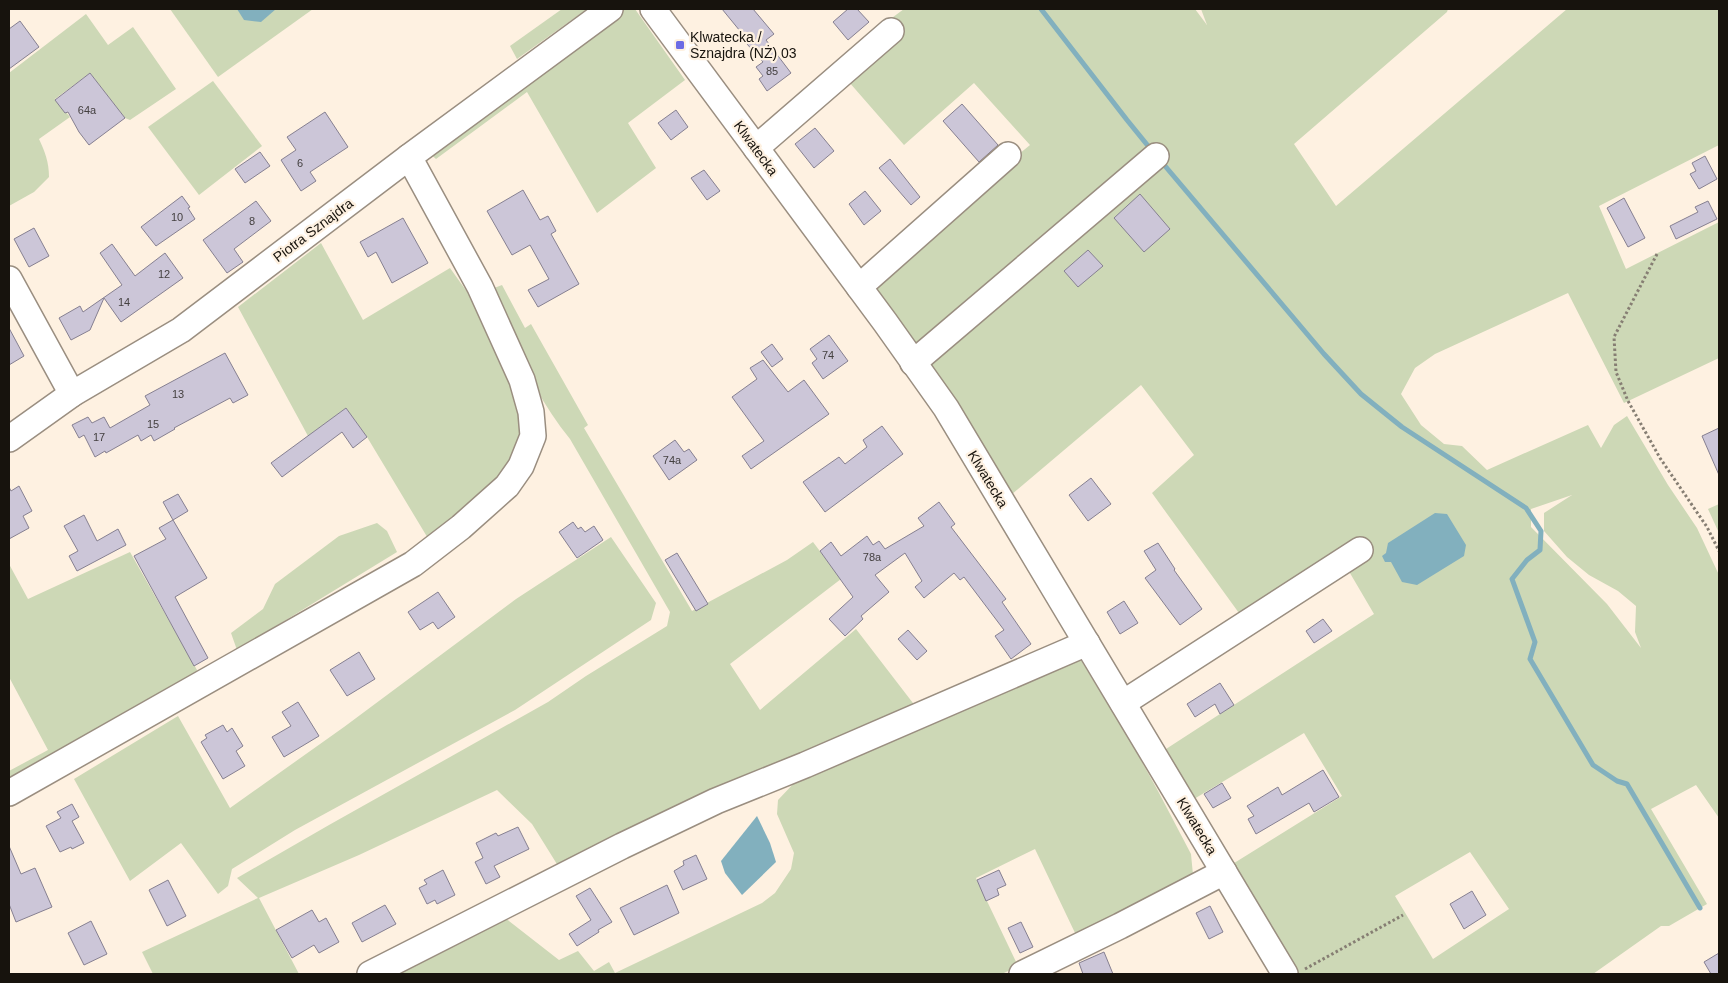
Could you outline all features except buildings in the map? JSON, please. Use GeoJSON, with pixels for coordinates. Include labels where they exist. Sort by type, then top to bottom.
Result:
{"type":"FeatureCollection","features":[{"type":"Feature","properties":{"kind":"street","name":"Piotra Sznajdra"},"geometry":{"type":"LineString","coordinates":[[9,439],[72,394],[181,330],[409,157],[610,9]]}},
{"type":"Feature","properties":{"kind":"street","name":"Klwatecka"},"geometry":{"type":"LineString","coordinates":[[660,12],[756,148],[946,408],[1224,872],[1294,972]]}},
{"type":"Feature","properties":{"kind":"street"},"geometry":{"type":"LineString","coordinates":[[756,148],[891,31]]}},
{"type":"Feature","properties":{"kind":"street"},"geometry":{"type":"LineString","coordinates":[[858,287],[1008,156]]}},
{"type":"Feature","properties":{"kind":"street"},"geometry":{"type":"LineString","coordinates":[[913,363],[1156,156]]}},
{"type":"Feature","properties":{"kind":"street"},"geometry":{"type":"LineString","coordinates":[[9,793],[413,564],[460,527],[506,486],[521,466],[533,436],[531,412],[522,380],[480,288],[409,157]]}},
{"type":"Feature","properties":{"kind":"street"},"geometry":{"type":"LineString","coordinates":[[9,279],[72,394]]}},
{"type":"Feature","properties":{"kind":"street"},"geometry":{"type":"LineString","coordinates":[[1123,703],[1360,550]]}},
{"type":"Feature","properties":{"kind":"street"},"geometry":{"type":"LineString","coordinates":[[370,974],[622,846],[716,801],[805,766],[1087,643]]}},
{"type":"Feature","properties":{"kind":"street"},"geometry":{"type":"LineString","coordinates":[[1022,974],[1224,872]]}},
{"type":"Feature","properties":{"kind":"path"},"geometry":{"type":"LineString","coordinates":[[1656,254],[1614,337],[1616,372],[1628,401],[1660,458],[1707,527],[1719,551]]}},
{"type":"Feature","properties":{"kind":"path"},"geometry":{"type":"LineString","coordinates":[[1294,972],[1403,915]]}},
{"type":"Feature","properties":{"kind":"green space"},"geometry":{"type":"Polygon","coordinates":[[[170,9],[313,9],[218,77],[170,9]]]}},
{"type":"Feature","properties":{"kind":"green space"},"geometry":{"type":"Polygon","coordinates":[[[562,9],[587,9],[517,59],[510,46],[562,9]]]}},
{"type":"Feature","properties":{"kind":"green space"},"geometry":{"type":"Polygon","coordinates":[[[620,9],[635,9],[685,80],[628,123],[656,168],[597,213],[527,92],[436,159],[428,152],[620,9]]]}},
{"type":"Feature","properties":{"kind":"green space"},"geometry":{"type":"Polygon","coordinates":[[[904,9],[1195,9],[1207,25],[1201,9],[1448,9],[1447,12],[1294,144],[1336,206],[1567,9],[1719,9],[1719,145],[1599,206],[1626,269],[1719,222],[1719,358],[1624,403],[1568,293],[1435,354],[1415,368],[1401,394],[1421,425],[1444,444],[1462,446],[1487,470],[1588,425],[1601,448],[1614,425],[1627,416],[1668,485],[1697,528],[1719,575],[1719,818],[1696,785],[1651,809],[1707,904],[1669,926],[1661,926],[1593,974],[1294,974],[1231,865],[1342,796],[1304,733],[1194,799],[1166,749],[1374,614],[1347,568],[1252,631],[1152,493],[1194,455],[1141,385],[1011,495],[865,281],[1030,145],[974,83],[904,145],[842,74],[885,23],[904,9]],[[1572,495],[1531,509],[1531,527],[1607,604],[1641,648],[1635,632],[1636,606],[1618,591],[1589,575],[1567,557],[1544,531],[1544,513],[1572,495]],[[1470,852],[1395,896],[1433,959],[1509,909],[1470,852]]]}},
{"type":"Feature","properties":{"kind":"green space"},"geometry":{"type":"Polygon","coordinates":[[[86,14],[108,45],[133,27],[176,89],[130,120],[125,118],[90,73],[55,99],[70,117],[39,139],[46,157],[49,177],[34,192],[9,206],[9,73],[86,14]]]}},
{"type":"Feature","properties":{"kind":"green space"},"geometry":{"type":"Polygon","coordinates":[[[213,81],[262,146],[199,195],[148,127],[213,81]]]}},
{"type":"Feature","properties":{"kind":"green space"},"geometry":{"type":"Polygon","coordinates":[[[321,243],[363,320],[450,268],[470,296],[505,369],[519,410],[520,449],[507,478],[429,540],[367,437],[346,408],[308,436],[238,307],[321,243]]]}},
{"type":"Feature","properties":{"kind":"green space"},"geometry":{"type":"Polygon","coordinates":[[[502,285],[525,328],[531,324],[588,425],[584,428],[692,611],[787,560],[813,542],[841,579],[730,664],[760,710],[856,629],[916,707],[560,869],[532,824],[497,790],[359,855],[259,898],[299,974],[153,974],[142,952],[258,898],[237,878],[548,702],[667,626],[670,612],[570,439],[545,404],[515,348],[489,290],[502,285]]]}},
{"type":"Feature","properties":{"kind":"green space"},"geometry":{"type":"Polygon","coordinates":[[[1719,504],[1719,533],[1708,509],[1719,504]]]}},
{"type":"Feature","properties":{"kind":"green space"},"geometry":{"type":"Polygon","coordinates":[[[377,523],[387,531],[397,552],[237,650],[231,633],[263,609],[275,584],[339,536],[377,523]]]}},
{"type":"Feature","properties":{"kind":"green space"},"geometry":{"type":"Polygon","coordinates":[[[611,537],[656,603],[651,620],[515,710],[295,830],[232,869],[228,886],[218,894],[181,843],[130,881],[74,779],[178,716],[230,808],[344,727],[516,599],[611,537]]]}},
{"type":"Feature","properties":{"kind":"green space"},"geometry":{"type":"Polygon","coordinates":[[[130,552],[197,670],[195,680],[9,784],[9,771],[48,750],[9,677],[9,564],[28,599],[130,552]]]}},
{"type":"Feature","properties":{"kind":"green space"},"geometry":{"type":"Polygon","coordinates":[[[1079,657],[1132,744],[1191,854],[1193,875],[1076,935],[1035,849],[976,878],[1018,966],[1002,974],[386,974],[504,917],[559,960],[578,951],[594,971],[609,962],[615,973],[762,903],[775,893],[791,869],[794,853],[777,814],[778,800],[796,781],[1079,657]]]}},
{"type":"Feature","properties":{"kind":"water"},"geometry":{"type":"Polygon","coordinates":[[[237,9],[276,9],[261,22],[244,20],[237,9]]]}},
{"type":"Feature","properties":{"kind":"water"},"geometry":{"type":"Polygon","coordinates":[[[1435,513],[1447,514],[1466,545],[1464,556],[1417,585],[1402,582],[1391,562],[1385,562],[1382,556],[1386,553],[1388,543],[1435,513]]]}},
{"type":"Feature","properties":{"kind":"water"},"geometry":{"type":"Polygon","coordinates":[[[757,816],[770,843],[776,862],[742,895],[725,873],[721,861],[757,816]]]}},
{"type":"Feature","properties":{"kind":"waterway"},"geometry":{"type":"LineString","coordinates":[[1041,9],[1153,152]]}},
{"type":"Feature","properties":{"kind":"waterway"},"geometry":{"type":"LineString","coordinates":[[1160,160],[1324,354],[1361,394],[1402,427],[1526,508],[1541,531],[1540,550],[1527,560],[1512,579],[1535,642],[1530,659],[1593,765],[1617,781],[1627,784],[1700,908]]}},
{"type":"Feature","properties":{"kind":"place","name":"Klwatecka / Sznajdra (NŻ) 03"},"geometry":{"type":"Point","coordinates":[680,45]}}]}
